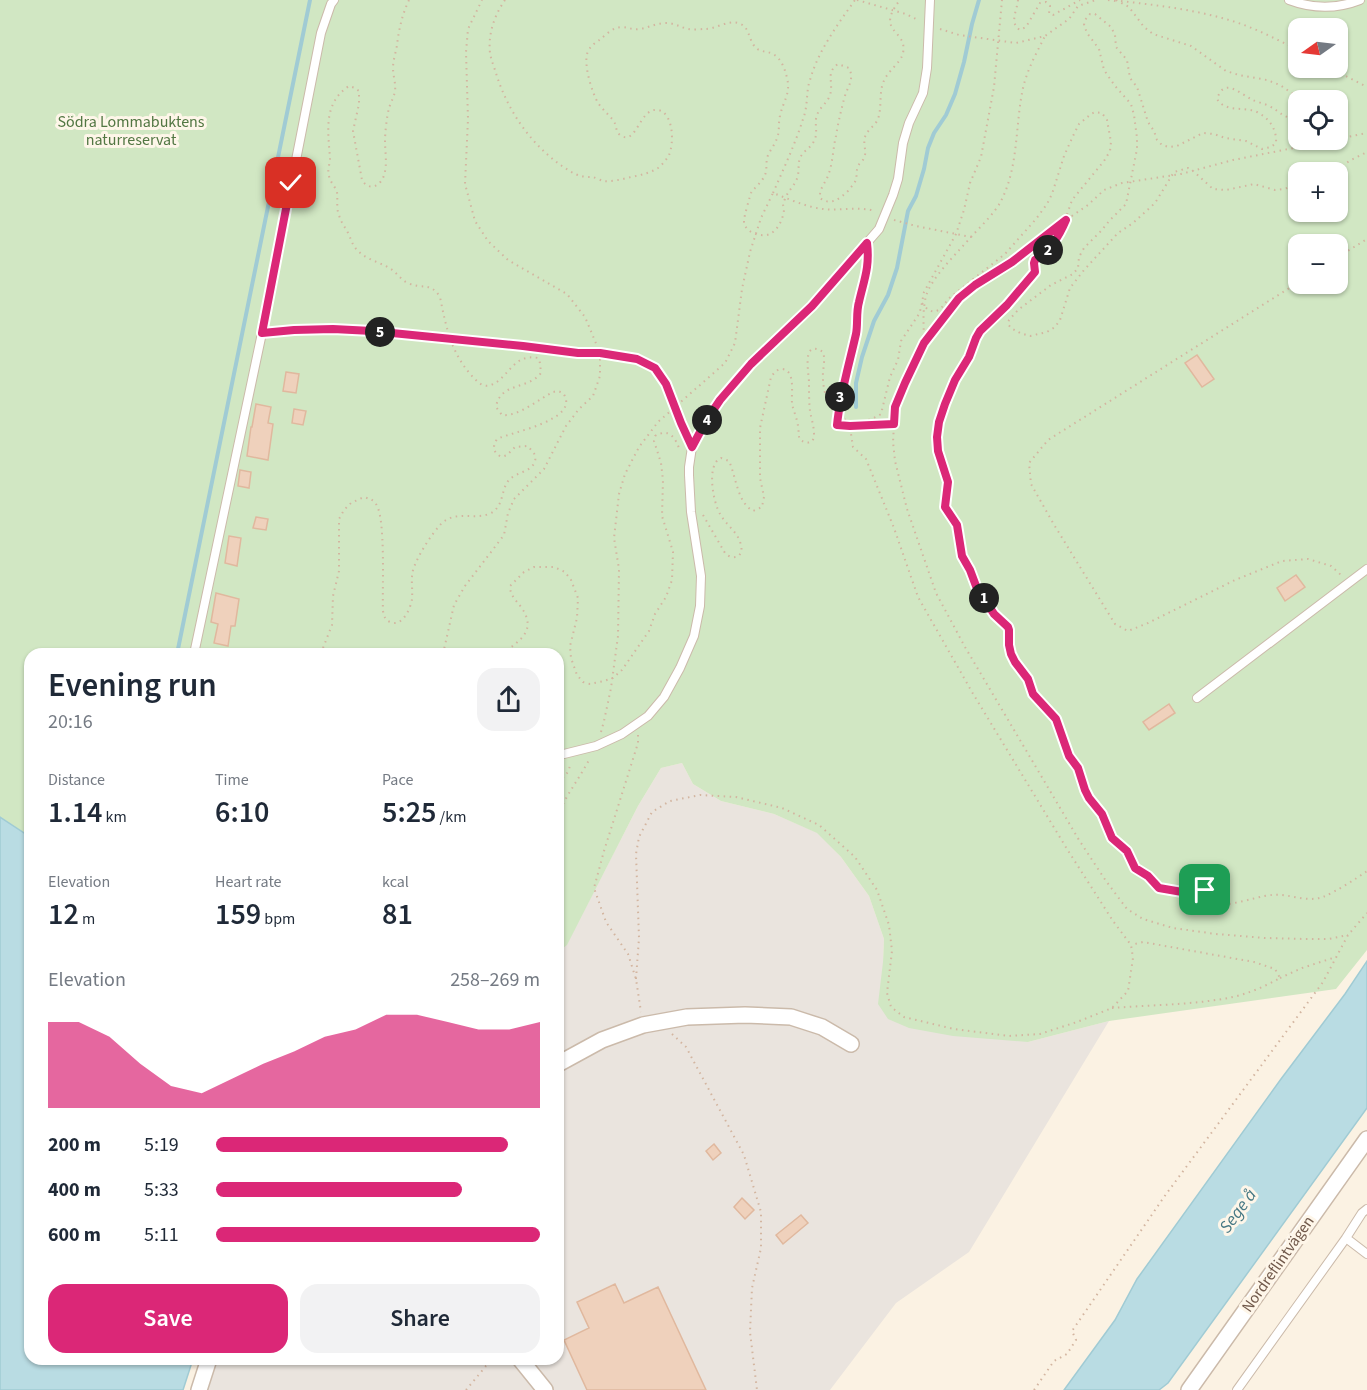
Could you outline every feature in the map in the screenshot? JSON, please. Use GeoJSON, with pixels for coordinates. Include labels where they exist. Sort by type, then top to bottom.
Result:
{"type":"FeatureCollection","features":[{"type":"Feature","properties":{"kind":"street"},"geometry":{"type":"LineString","coordinates":[[564,1061],[602,1040],[643,1025],[687,1017],[745,1015],[791,1017],[822,1027],[851,1044]]}},
{"type":"Feature","properties":{"kind":"street","name":"Nordreflintvägen"},"geometry":{"type":"LineString","coordinates":[[1189,1390],[1365,1144]]}},
{"type":"Feature","properties":{"kind":"street"},"geometry":{"type":"LineString","coordinates":[[199,1390],[207,1365]]}},
{"type":"Feature","properties":{"kind":"street"},"geometry":{"type":"LineString","coordinates":[[525,1365],[545,1390]]}},
{"type":"Feature","properties":{"kind":"lane"},"geometry":{"type":"LineString","coordinates":[[195,648],[262,333],[321,33],[334,0]]}},
{"type":"Feature","properties":{"kind":"lane"},"geometry":{"type":"LineString","coordinates":[[564,754],[596,746],[622,734],[648,716],[664,697],[680,668],[694,636],[700,606],[701,576],[688,467],[692,447],[720,400],[751,364],[812,306],[879,229],[898,178],[903,143],[909,123],[923,93],[927,68],[930,0]]}},
{"type":"Feature","properties":{"kind":"lane"},"geometry":{"type":"LineString","coordinates":[[1290,0],[1314,7],[1328,8],[1360,0]]}},
{"type":"Feature","properties":{"kind":"lane"},"geometry":{"type":"LineString","coordinates":[[858,304],[869,258],[867,243]]}},
{"type":"Feature","properties":{"kind":"lane"},"geometry":{"type":"LineString","coordinates":[[1197,698],[1367,569]]}},
{"type":"Feature","properties":{"kind":"lane"},"geometry":{"type":"LineString","coordinates":[[1237,1390],[1367,1209]]}},
{"type":"Feature","properties":{"kind":"lane"},"geometry":{"type":"LineString","coordinates":[[1346,1238],[1367,1254]]}},
{"type":"Feature","properties":{"kind":"path"},"geometry":{"type":"LineString","coordinates":[[323,648],[332,625],[333,596],[339,571],[339,519],[351,503],[364,497],[374,501],[380,511],[383,611],[389,622],[400,621],[409,609],[412,599],[411,576],[415,566],[440,525],[447,518],[454,516],[478,516],[492,513],[502,501],[508,481],[515,474],[531,468],[535,461],[535,455],[527,446],[515,447],[502,457],[493,450],[496,439],[547,421],[567,406],[563,393],[558,391],[514,413],[502,415],[496,407],[499,395],[537,378],[541,373],[538,358],[524,358],[516,362],[493,384],[487,386],[481,384],[465,367],[454,350],[440,297],[436,291],[425,286],[412,285],[404,281],[392,269],[363,256],[355,249],[338,213],[337,194],[328,176],[330,160],[327,140],[328,119],[333,103],[340,92],[349,86],[359,91],[359,104],[353,131],[362,180],[369,187],[374,186],[383,177],[386,155],[384,140],[389,109],[396,88],[393,67],[401,20],[409,0]]}},
{"type":"Feature","properties":{"kind":"path"},"geometry":{"type":"LineString","coordinates":[[444,648],[454,605],[465,586],[504,535],[508,513],[514,499],[544,469],[566,426],[593,396],[600,376],[600,353],[585,317],[567,294],[508,260],[488,241],[475,221],[465,184],[468,119],[466,52],[468,29],[482,0]]}},
{"type":"Feature","properties":{"kind":"path"},"geometry":{"type":"LineString","coordinates":[[505,0],[498,10],[490,34],[490,55],[499,86],[508,103],[519,122],[550,158],[580,176],[596,177],[601,181],[645,175],[659,167],[669,157],[672,142],[671,127],[667,116],[661,111],[655,110],[644,117],[630,136],[625,137],[616,130],[616,124],[598,102],[591,88],[587,54],[594,43],[610,31],[622,27],[641,29],[669,23],[689,29],[708,29],[734,22],[745,26],[756,48],[778,58],[788,80],[788,92],[779,120],[780,130],[777,141],[767,158],[763,179],[750,194],[744,219],[747,228],[756,234],[764,235],[776,229],[781,220],[785,197],[795,184],[798,174],[799,159],[813,145],[816,138],[816,118],[829,98],[831,72],[838,64],[849,68],[851,80],[844,97],[831,167],[819,192],[820,198],[825,202],[838,200],[855,182],[858,165],[864,159],[866,134],[878,120],[883,81],[904,51],[900,38],[889,21],[900,0]]}},
{"type":"Feature","properties":{"kind":"path"},"geometry":{"type":"LineString","coordinates":[[773,193],[794,146],[805,113],[809,80],[838,24],[856,0],[906,14],[929,26],[959,35],[1016,43],[1045,36],[1069,19],[1078,6],[1096,0]]}},
{"type":"Feature","properties":{"kind":"path"},"geometry":{"type":"LineString","coordinates":[[924,343],[924,292],[956,234],[970,183],[981,157],[994,87],[1002,0]]}},
{"type":"Feature","properties":{"kind":"path"},"geometry":{"type":"LineString","coordinates":[[1018,0],[1013,22],[1020,30],[1026,27],[1040,3],[1046,2],[1050,6],[1049,13],[1053,15],[1080,0]]}},
{"type":"Feature","properties":{"kind":"path"},"geometry":{"type":"LineString","coordinates":[[1108,0],[1164,6],[1223,18],[1274,37],[1288,45]]}},
{"type":"Feature","properties":{"kind":"path"},"geometry":{"type":"LineString","coordinates":[[1117,0],[1129,7],[1144,27],[1153,34],[1191,46],[1226,71],[1267,80],[1288,90]]}},
{"type":"Feature","properties":{"kind":"path"},"geometry":{"type":"LineString","coordinates":[[1172,176],[1155,203],[1118,233],[1070,288],[1060,320],[1055,327],[1047,332],[1030,336],[1011,328],[1008,324],[1009,320],[1018,310],[1051,285],[1073,274],[1078,268],[1079,257],[1084,248],[1126,204],[1137,149],[1134,115],[1131,104],[1104,70],[1099,49],[1087,33],[1084,25],[1090,14],[1095,14],[1111,27],[1116,47],[1126,60],[1130,78],[1137,87],[1148,122],[1162,146],[1177,146],[1203,134],[1246,141],[1262,148],[1271,147],[1276,143],[1277,135],[1274,127],[1256,112],[1220,104],[1216,99],[1223,88],[1238,90],[1252,100],[1270,106],[1288,116]]}},
{"type":"Feature","properties":{"kind":"path"},"geometry":{"type":"LineString","coordinates":[[690,495],[720,546],[729,558],[735,558],[742,552],[742,547],[717,506],[713,490],[713,465],[721,458],[729,461],[749,509],[753,511],[762,507],[764,497],[760,478],[760,428],[771,377],[780,369],[789,373],[792,381],[792,402],[798,435],[800,440],[810,441],[815,428],[810,412],[806,360],[808,353],[813,349],[823,352],[825,393],[832,410],[838,416],[852,422],[875,419],[881,414],[890,377],[898,360],[901,341],[919,314],[935,279],[1000,203],[1010,178],[1017,146],[1018,117],[1024,85],[1045,36]]}},
{"type":"Feature","properties":{"kind":"path"},"geometry":{"type":"LineString","coordinates":[[1348,77],[1367,87]]}},
{"type":"Feature","properties":{"kind":"path"},"geometry":{"type":"LineString","coordinates":[[924,304],[932,312],[936,312],[948,299],[1005,254],[1047,204],[1064,156],[1079,124],[1091,114],[1102,112],[1107,120],[1111,142],[1110,151],[1072,200],[1060,236],[1035,260],[1035,272],[1007,305],[980,331],[969,357],[955,380],[939,422],[937,437],[938,451],[948,482],[945,507],[957,525],[964,560],[976,586],[989,606],[1008,627],[1009,645],[1015,662],[1028,679],[1033,694],[1056,719],[1069,756],[1078,768],[1089,798],[1102,814],[1112,838],[1127,851],[1135,868],[1164,890],[1188,893],[1210,888],[1219,883],[1226,884],[1227,890],[1224,893],[1206,896],[1204,901],[1210,904],[1225,904],[1272,895],[1312,900],[1324,896],[1367,871]]}},
{"type":"Feature","properties":{"kind":"path"},"geometry":{"type":"LineString","coordinates":[[1348,137],[1367,133]]}},
{"type":"Feature","properties":{"kind":"path"},"geometry":{"type":"LineString","coordinates":[[1288,149],[1172,176],[1122,183],[1104,190],[1088,205],[1012,262],[975,285],[959,298],[924,343],[895,407],[893,442],[895,461],[907,509],[936,593],[965,647],[1079,840],[1128,909],[1143,919],[1173,928],[1216,934],[1305,939],[1329,939],[1348,935]]}},
{"type":"Feature","properties":{"kind":"path"},"geometry":{"type":"LineString","coordinates":[[1348,162],[1367,152]]}},
{"type":"Feature","properties":{"kind":"path"},"geometry":{"type":"LineString","coordinates":[[1193,171],[1214,189],[1226,190],[1254,184],[1275,190],[1288,188]]}},
{"type":"Feature","properties":{"kind":"path"},"geometry":{"type":"LineString","coordinates":[[896,221],[971,237]]}},
{"type":"Feature","properties":{"kind":"path"},"geometry":{"type":"LineString","coordinates":[[1348,251],[1367,239]]}},
{"type":"Feature","properties":{"kind":"path"},"geometry":{"type":"LineString","coordinates":[[1288,289],[1048,441],[1029,463],[1031,484],[1115,624],[1128,631],[1235,580],[1282,561],[1308,559],[1331,566],[1349,583]]}},
{"type":"Feature","properties":{"kind":"path"},"geometry":{"type":"LineString","coordinates":[[858,304],[856,332],[841,396],[837,425],[894,424]]}},
{"type":"Feature","properties":{"kind":"path"},"geometry":{"type":"LineString","coordinates":[[262,333],[333,329],[372,331],[578,353],[600,353],[637,359],[655,368],[666,384],[692,447]]}},
{"type":"Feature","properties":{"kind":"path"},"geometry":{"type":"LineString","coordinates":[[850,426],[853,447],[866,459],[894,528],[918,597],[1067,849],[1131,945],[1133,958],[1128,991],[1112,1008]]}},
{"type":"Feature","properties":{"kind":"path"},"geometry":{"type":"LineString","coordinates":[[509,648],[523,637],[528,621],[525,613],[510,594],[510,586],[524,572],[534,567],[554,567],[565,572],[578,598],[577,618],[570,646],[571,658],[577,675],[583,682],[590,684],[613,678],[622,670],[649,631],[672,580],[673,552],[662,516],[663,480],[654,441],[655,436],[660,433],[672,435],[688,467]]}},
{"type":"Feature","properties":{"kind":"path"},"geometry":{"type":"LineString","coordinates":[[638,723],[638,743],[594,888],[606,922],[628,954],[636,979],[643,1025]]}},
{"type":"Feature","properties":{"kind":"path"},"geometry":{"type":"LineString","coordinates":[[636,979],[639,938],[636,854],[639,837],[652,812],[670,801],[700,795],[736,797],[783,808],[819,825],[855,857],[877,890],[889,925],[892,951],[887,993],[891,1007],[904,1017],[954,1029],[1009,1036],[1040,1034],[1112,1008],[1230,998],[1336,956]]}},
{"type":"Feature","properties":{"kind":"path"},"geometry":{"type":"LineString","coordinates":[[1034,1390],[1054,1361],[1067,1354],[1076,1340],[1072,1331],[1164,1197],[1323,982],[1348,935],[1367,913]]}},
{"type":"Feature","properties":{"kind":"path"},"geometry":{"type":"LineString","coordinates":[[1131,945],[1143,942],[1254,962],[1275,969],[1280,978]]}},
{"type":"Feature","properties":{"kind":"path"},"geometry":{"type":"LineString","coordinates":[[659,1022],[686,1047],[744,1155],[761,1212],[761,1248],[752,1288],[750,1332],[758,1390]]}},
{"type":"Feature","properties":{"kind":"path"},"geometry":{"type":"LineString","coordinates":[[466,1390],[488,1365]]}},
{"type":"Feature","properties":{"kind":"shaded area"},"geometry":{"type":"Polygon","coordinates":[[[682,763],[693,784],[721,801],[774,814],[818,833],[841,857],[869,896],[884,939],[883,962],[1028,1042],[1109,1021],[969,1252],[896,1303],[830,1390],[199,1390],[207,1365],[564,1365],[564,947],[638,806],[661,768],[682,763]]]}},
{"type":"Feature","properties":{"kind":"green space","name":"Södra Lommabuktens naturreservat"},"geometry":{"type":"Polygon","coordinates":[[[0,0],[1367,0],[1367,950],[1336,989],[1109,1021],[1028,1042],[953,1036],[909,1028],[888,1019],[878,1004],[884,939],[869,896],[841,857],[817,833],[774,814],[721,801],[693,784],[682,763],[661,768],[638,806],[564,947],[564,648],[24,648],[24,1365],[0,1390],[0,0]]]}},
{"type":"Feature","properties":{"kind":"water"},"geometry":{"type":"Polygon","coordinates":[[[0,817],[24,833],[24,1365],[191,1365],[183,1390],[0,1390],[0,817]]]}},
{"type":"Feature","properties":{"kind":"water","name":"Sege å"},"geometry":{"type":"Polygon","coordinates":[[[1367,961],[1367,1108],[1168,1383],[1159,1390],[1064,1390],[1115,1320],[1137,1279],[1367,961]]]}},
{"type":"Feature","properties":{"kind":"building"},"geometry":{"type":"Polygon","coordinates":[[[1197,355],[1214,379],[1202,387],[1185,363],[1197,355]]]}},
{"type":"Feature","properties":{"kind":"building"},"geometry":{"type":"Polygon","coordinates":[[[286,372],[299,374],[296,393],[283,391],[286,372]]]}},
{"type":"Feature","properties":{"kind":"building"},"geometry":{"type":"Polygon","coordinates":[[[256,404],[271,407],[268,423],[273,424],[268,460],[247,456],[256,404]]]}},
{"type":"Feature","properties":{"kind":"building"},"geometry":{"type":"Polygon","coordinates":[[[294,409],[306,411],[303,425],[292,423],[294,409]]]}},
{"type":"Feature","properties":{"kind":"building"},"geometry":{"type":"Polygon","coordinates":[[[240,470],[251,472],[249,488],[238,486],[240,470]]]}},
{"type":"Feature","properties":{"kind":"building"},"geometry":{"type":"Polygon","coordinates":[[[256,517],[268,519],[266,530],[253,528],[256,517]]]}},
{"type":"Feature","properties":{"kind":"building"},"geometry":{"type":"Polygon","coordinates":[[[229,536],[241,538],[237,566],[225,563],[229,536]]]}},
{"type":"Feature","properties":{"kind":"building"},"geometry":{"type":"Polygon","coordinates":[[[1296,575],[1305,587],[1285,601],[1277,588],[1296,575]]]}},
{"type":"Feature","properties":{"kind":"building"},"geometry":{"type":"Polygon","coordinates":[[[216,593],[239,599],[235,626],[231,626],[228,646],[214,643],[218,624],[211,622],[216,593]]]}},
{"type":"Feature","properties":{"kind":"building"},"geometry":{"type":"Polygon","coordinates":[[[1169,704],[1175,713],[1149,730],[1143,722],[1169,704]]]}},
{"type":"Feature","properties":{"kind":"building"},"geometry":{"type":"Polygon","coordinates":[[[714,1144],[721,1153],[713,1160],[706,1151],[714,1144]]]}},
{"type":"Feature","properties":{"kind":"building"},"geometry":{"type":"Polygon","coordinates":[[[742,1198],[754,1210],[745,1219],[734,1207],[742,1198]]]}},
{"type":"Feature","properties":{"kind":"building"},"geometry":{"type":"Polygon","coordinates":[[[801,1215],[808,1223],[783,1244],[776,1235],[801,1215]]]}},
{"type":"Feature","properties":{"kind":"building"},"geometry":{"type":"Polygon","coordinates":[[[615,1284],[624,1303],[658,1287],[706,1390],[587,1390],[564,1340],[589,1328],[577,1302],[615,1284]]]}},
{"type":"Feature","properties":{"kind":"waterway"},"geometry":{"type":"LineString","coordinates":[[178,648],[310,0]]}},
{"type":"Feature","properties":{"kind":"waterway"},"geometry":{"type":"LineString","coordinates":[[856,407],[856,383],[862,357],[874,321],[888,295],[897,268],[908,211],[916,196],[928,148],[955,94],[979,0]]}},
{"type":"Feature","properties":{"kind":"route"},"geometry":{"type":"LineString","coordinates":[[291,183],[262,333],[333,329],[372,331],[578,353],[600,353],[637,359],[655,368],[666,384],[692,447],[720,400],[751,364],[812,306],[867,243],[869,258],[858,304],[856,332],[841,396],[837,425],[894,424],[895,407],[924,343],[959,298],[1012,262],[1066,220],[1060,236],[1035,260],[1035,272],[1007,305],[980,331],[969,357],[955,380],[939,422],[937,437],[938,451],[948,482],[945,507],[957,525],[962,556],[976,586],[994,614],[1008,627],[1011,654],[1026,675],[1033,694],[1053,714],[1060,726],[1069,756],[1081,773],[1085,790],[1102,814],[1112,838],[1127,851],[1135,868],[1148,876],[1159,888],[1188,893],[1205,890]]}}]}
